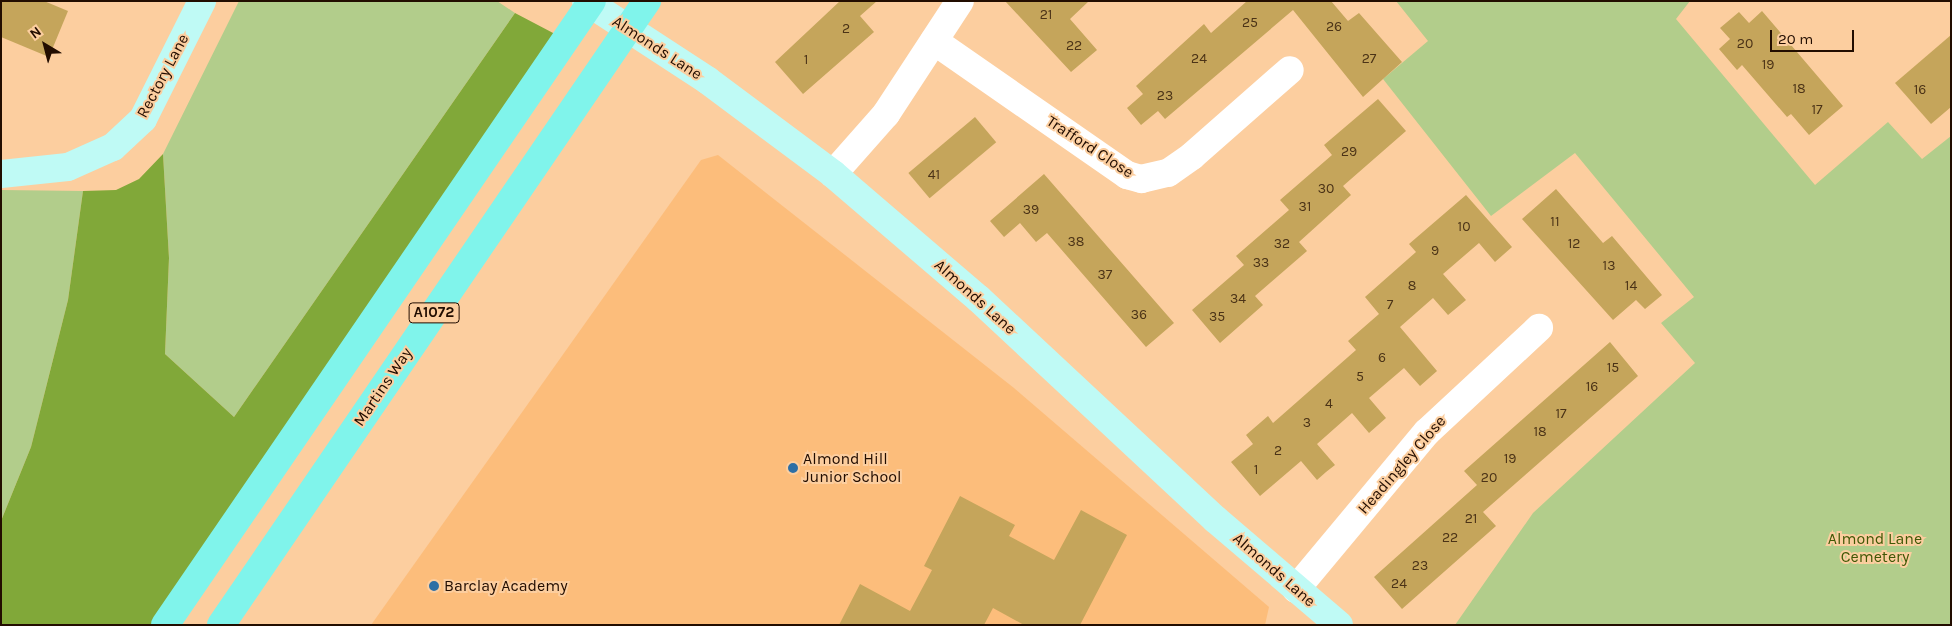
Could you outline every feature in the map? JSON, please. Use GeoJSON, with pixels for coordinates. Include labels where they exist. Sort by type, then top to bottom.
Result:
{"type":"FeatureCollection","features":[{"type":"Feature","properties":{"kind":"main road","name":"A1072"},"geometry":{"type":"LineString","coordinates":[[165,625],[592,1]]}},
{"type":"Feature","properties":{"kind":"main road","name":"Martins Way"},"geometry":{"type":"LineString","coordinates":[[221,625],[648,1]]}},
{"type":"Feature","properties":{"kind":"street","name":"Rectory Lane"},"geometry":{"type":"LineString","coordinates":[[1,174],[68,167],[113,147],[142,119],[202,1]]}},
{"type":"Feature","properties":{"kind":"street","name":"Almonds Lane"},"geometry":{"type":"LineString","coordinates":[[586,1],[694,73],[833,174],[979,299],[1162,472],[1339,625]]}},
{"type":"Feature","properties":{"kind":"street"},"geometry":{"type":"LineString","coordinates":[[833,174],[886,114],[960,1]]}},
{"type":"Feature","properties":{"kind":"street","name":"Trafford Close"},"geometry":{"type":"LineString","coordinates":[[934,41],[1127,175],[1141,180],[1168,173],[1192,156],[1290,70]]}},
{"type":"Feature","properties":{"kind":"street","name":"Headingley Close"},"geometry":{"type":"LineString","coordinates":[[1296,589],[1427,432],[1539,328]]}},
{"type":"Feature","properties":{"kind":"shaded area","name":"Almond Hill Junior School"},"geometry":{"type":"Polygon","coordinates":[[[718,155],[1014,388],[1269,607],[1265,625],[371,625],[701,160],[718,155]]]}},
{"type":"Feature","properties":{"kind":"green space"},"geometry":{"type":"Polygon","coordinates":[[[239,1],[497,1],[515,13],[234,417],[165,354],[169,258],[163,154],[239,1]]]}},
{"type":"Feature","properties":{"kind":"green space","name":"Almond Lane Cemetery"},"geometry":{"type":"Polygon","coordinates":[[[1396,1],[1690,1],[1676,19],[1815,185],[1888,122],[1922,159],[1951,136],[1951,625],[1455,625],[1533,513],[1695,363],[1661,323],[1694,297],[1575,153],[1491,216],[1383,79],[1428,41],[1396,1]]]}},
{"type":"Feature","properties":{"kind":"green space"},"geometry":{"type":"Polygon","coordinates":[[[515,13],[555,34],[152,625],[1,625],[1,521],[31,447],[68,300],[83,191],[116,190],[139,179],[163,154],[169,258],[165,354],[234,417],[515,13]]]}},
{"type":"Feature","properties":{"kind":"green space"},"geometry":{"type":"Polygon","coordinates":[[[1,190],[83,191],[68,300],[31,447],[1,521],[1,190]]]}},
{"type":"Feature","properties":{"kind":"building"},"geometry":{"type":"Polygon","coordinates":[[[1,1],[44,1],[68,11],[49,57],[1,37],[1,1]]]}},
{"type":"Feature","properties":{"kind":"building"},"geometry":{"type":"Polygon","coordinates":[[[840,1],[877,1],[860,16],[874,32],[803,94],[775,62],[840,1]]]}},
{"type":"Feature","properties":{"kind":"building"},"geometry":{"type":"Polygon","coordinates":[[[1005,1],[1089,1],[1070,19],[1097,50],[1071,72],[1005,1]]]}},
{"type":"Feature","properties":{"kind":"building"},"geometry":{"type":"Polygon","coordinates":[[[1247,1],[1331,1],[1348,21],[1359,13],[1402,62],[1363,97],[1293,10],[1165,119],[1158,111],[1141,125],[1127,108],[1143,94],[1136,86],[1204,24],[1211,33],[1247,1]]]}},
{"type":"Feature","properties":{"kind":"building"},"geometry":{"type":"Polygon","coordinates":[[[1762,11],[1843,106],[1809,135],[1791,114],[1787,117],[1742,65],[1737,70],[1719,49],[1730,39],[1720,28],[1739,12],[1749,23],[1762,11]]]}},
{"type":"Feature","properties":{"kind":"building"},"geometry":{"type":"Polygon","coordinates":[[[1951,35],[1951,107],[1931,124],[1895,83],[1951,35]]]}},
{"type":"Feature","properties":{"kind":"building"},"geometry":{"type":"Polygon","coordinates":[[[1378,99],[1406,131],[1343,186],[1351,195],[1299,242],[1307,251],[1255,296],[1263,305],[1220,343],[1192,310],[1244,265],[1236,256],[1289,210],[1280,200],[1332,155],[1324,145],[1378,99]]]}},
{"type":"Feature","properties":{"kind":"building"},"geometry":{"type":"Polygon","coordinates":[[[975,117],[996,142],[930,198],[908,173],[975,117]]]}},
{"type":"Feature","properties":{"kind":"building"},"geometry":{"type":"Polygon","coordinates":[[[1044,174],[1174,323],[1146,347],[1047,233],[1036,242],[1020,223],[1004,237],[990,221],[1044,174]]]}},
{"type":"Feature","properties":{"kind":"building"},"geometry":{"type":"Polygon","coordinates":[[[1556,189],[1603,243],[1612,236],[1662,295],[1645,309],[1636,300],[1613,320],[1522,219],[1556,189]]]}},
{"type":"Feature","properties":{"kind":"building"},"geometry":{"type":"Polygon","coordinates":[[[1466,195],[1512,247],[1495,262],[1479,243],[1443,274],[1466,300],[1448,315],[1433,298],[1400,327],[1437,371],[1420,386],[1404,368],[1369,398],[1386,418],[1369,433],[1352,413],[1317,444],[1335,465],[1317,480],[1301,461],[1260,496],[1231,462],[1253,444],[1246,435],[1268,416],[1273,423],[1356,350],[1348,341],[1379,314],[1365,297],[1416,252],[1409,244],[1466,195]]]}},
{"type":"Feature","properties":{"kind":"building"},"geometry":{"type":"Polygon","coordinates":[[[1610,342],[1638,376],[1483,512],[1496,526],[1402,609],[1374,577],[1477,485],[1464,471],[1610,342]]]}},
{"type":"Feature","properties":{"kind":"building"},"geometry":{"type":"Polygon","coordinates":[[[960,496],[1015,525],[1009,536],[1054,560],[1081,510],[1127,535],[1080,625],[1024,625],[993,608],[984,625],[839,625],[860,584],[910,611],[932,570],[924,566],[960,496]]]}},
{"type":"Feature","properties":{"kind":"place","name":"Almond Hill Junior School"},"geometry":{"type":"Point","coordinates":[793,468]}},
{"type":"Feature","properties":{"kind":"place","name":"Barclay Academy"},"geometry":{"type":"Point","coordinates":[434,586]}}]}
